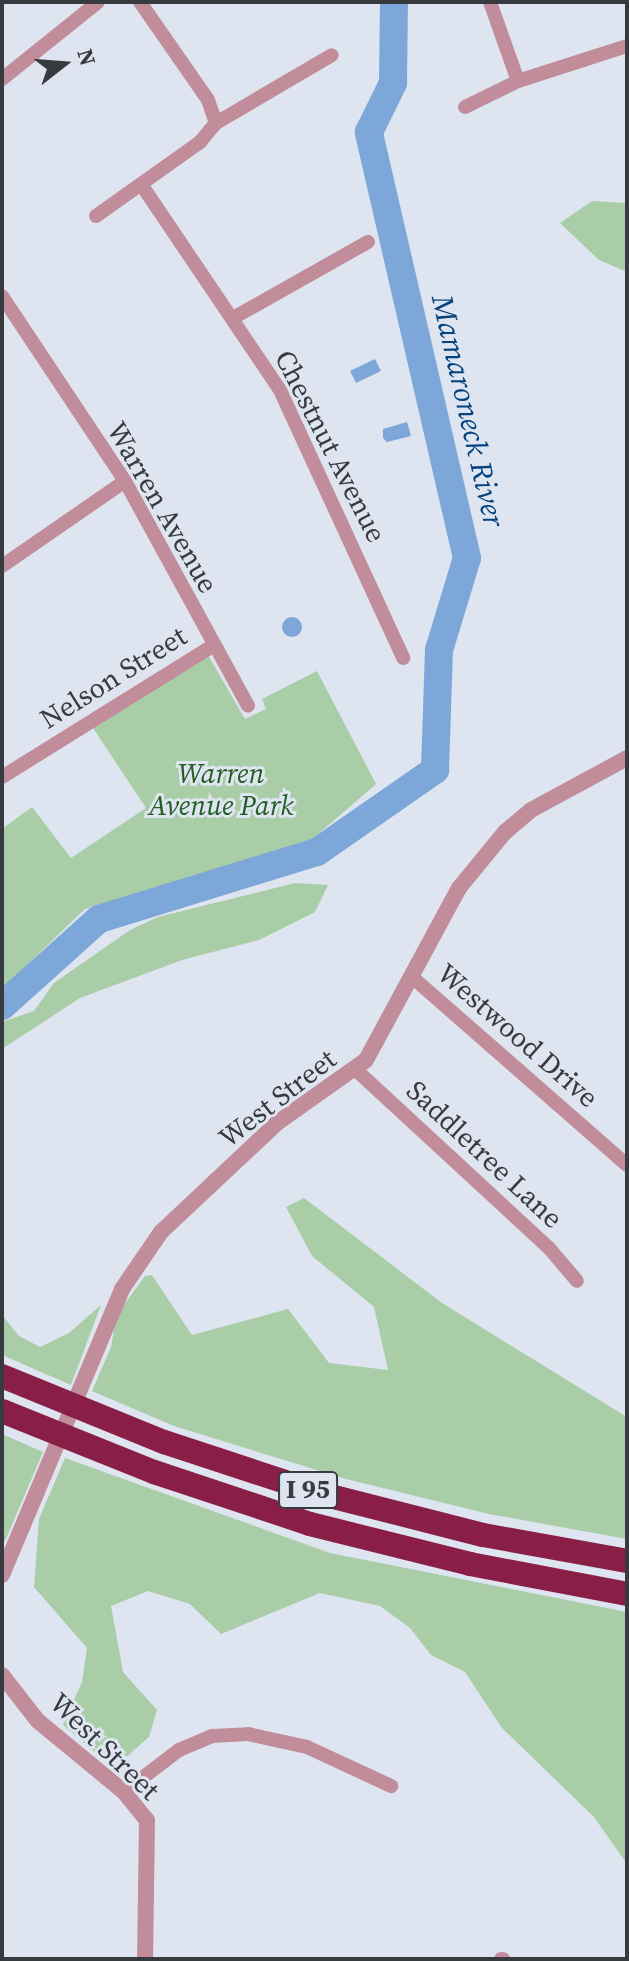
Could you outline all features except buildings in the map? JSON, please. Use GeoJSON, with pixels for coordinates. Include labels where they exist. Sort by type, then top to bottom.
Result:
{"type":"FeatureCollection","features":[{"type":"Feature","properties":{"kind":"highway","name":"I 95"},"geometry":{"type":"LineString","coordinates":[[2,1376],[164,1442],[322,1494],[483,1535],[627,1561]]}},
{"type":"Feature","properties":{"kind":"highway","name":"I 95"},"geometry":{"type":"LineString","coordinates":[[2,1411],[154,1472],[310,1524],[470,1564],[627,1594]]}},
{"type":"Feature","properties":{"kind":"street"},"geometry":{"type":"LineString","coordinates":[[2,79],[98,2]]}},
{"type":"Feature","properties":{"kind":"street"},"geometry":{"type":"LineString","coordinates":[[140,2],[208,100],[216,123]]}},
{"type":"Feature","properties":{"kind":"street"},"geometry":{"type":"LineString","coordinates":[[490,2],[518,81]]}},
{"type":"Feature","properties":{"kind":"street"},"geometry":{"type":"LineString","coordinates":[[465,107],[518,81],[627,46]]}},
{"type":"Feature","properties":{"kind":"street"},"geometry":{"type":"LineString","coordinates":[[96,216],[143,187],[200,142],[216,123],[332,55]]}},
{"type":"Feature","properties":{"kind":"street","name":"Chestnut Avenue"},"geometry":{"type":"LineString","coordinates":[[143,187],[233,318],[310,449],[403,658]]}},
{"type":"Feature","properties":{"kind":"street"},"geometry":{"type":"LineString","coordinates":[[233,318],[368,242]]}},
{"type":"Feature","properties":{"kind":"street","name":"Warren Avenue"},"geometry":{"type":"LineString","coordinates":[[2,296],[7,314],[125,481],[211,647],[248,706]]}},
{"type":"Feature","properties":{"kind":"street"},"geometry":{"type":"LineString","coordinates":[[2,566],[125,481]]}},
{"type":"Feature","properties":{"kind":"street","name":"Nelson Street"},"geometry":{"type":"LineString","coordinates":[[2,777],[211,647]]}},
{"type":"Feature","properties":{"kind":"street","name":"West Street"},"geometry":{"type":"LineString","coordinates":[[2,1575],[122,1289],[161,1232],[277,1123],[355,1069],[378,1046],[411,976],[459,888],[505,832],[531,810],[627,758]]}},
{"type":"Feature","properties":{"kind":"street","name":"Westwood Drive"},"geometry":{"type":"LineString","coordinates":[[411,976],[627,1165]]}},
{"type":"Feature","properties":{"kind":"street","name":"Saddletree Lane"},"geometry":{"type":"LineString","coordinates":[[355,1069],[549,1248],[577,1281]]}},
{"type":"Feature","properties":{"kind":"street","name":"West Street"},"geometry":{"type":"LineString","coordinates":[[2,1675],[38,1721],[124,1792],[147,1820],[145,1959]]}},
{"type":"Feature","properties":{"kind":"street"},"geometry":{"type":"LineString","coordinates":[[124,1792],[179,1750],[212,1736],[248,1734],[307,1747],[391,1786]]}},
{"type":"Feature","properties":{"kind":"green space"},"geometry":{"type":"Polygon","coordinates":[[[592,201],[627,203],[627,272],[599,260],[560,223],[592,201]]]}},
{"type":"Feature","properties":{"kind":"green space","name":"Warren Avenue Park"},"geometry":{"type":"Polygon","coordinates":[[[208,655],[245,719],[266,709],[262,699],[317,671],[376,784],[309,842],[85,909],[2,989],[2,829],[32,807],[71,858],[146,808],[93,728],[208,655]]]}},
{"type":"Feature","properties":{"kind":"green space"},"geometry":{"type":"Polygon","coordinates":[[[295,883],[328,885],[315,912],[259,940],[182,960],[80,998],[2,1049],[2,1022],[34,1011],[54,983],[130,930],[158,917],[295,883]]]}},
{"type":"Feature","properties":{"kind":"green space"},"geometry":{"type":"Polygon","coordinates":[[[304,1198],[442,1303],[627,1417],[627,1539],[489,1514],[346,1479],[174,1426],[92,1391],[111,1347],[117,1314],[145,1276],[152,1275],[192,1335],[288,1309],[329,1363],[388,1370],[374,1307],[312,1256],[286,1207],[304,1198]]]}},
{"type":"Feature","properties":{"kind":"green space"},"geometry":{"type":"Polygon","coordinates":[[[101,1305],[71,1385],[2,1355],[2,1315],[19,1336],[40,1347],[69,1333],[101,1305]]]}},
{"type":"Feature","properties":{"kind":"green space"},"geometry":{"type":"Polygon","coordinates":[[[2,1434],[43,1452],[5,1541],[2,1539],[2,1434]]]}},
{"type":"Feature","properties":{"kind":"green space"},"geometry":{"type":"Polygon","coordinates":[[[65,1458],[330,1553],[627,1612],[627,1864],[594,1817],[502,1728],[465,1672],[431,1655],[410,1628],[380,1606],[320,1593],[221,1634],[190,1604],[148,1591],[111,1606],[123,1672],[157,1710],[149,1737],[125,1758],[101,1757],[63,1725],[82,1682],[87,1648],[34,1587],[39,1519],[65,1458]]]}},
{"type":"Feature","properties":{"kind":"water"},"geometry":{"type":"Polygon","coordinates":[[[375,359],[381,371],[356,383],[350,371],[375,359]]]}},
{"type":"Feature","properties":{"kind":"water"},"geometry":{"type":"Polygon","coordinates":[[[407,422],[411,436],[387,442],[383,438],[383,429],[407,422]]]}},
{"type":"Feature","properties":{"kind":"water"},"geometry":{"type":"Polygon","coordinates":[[[288,617],[296,617],[302,627],[296,637],[288,637],[282,631],[282,623],[288,617]]]}},
{"type":"Feature","properties":{"kind":"waterway","name":"Mamaroneck River"},"geometry":{"type":"LineString","coordinates":[[2,1006],[99,919],[317,852],[435,770],[439,650],[467,558],[369,132],[393,83],[394,2]]}}]}
